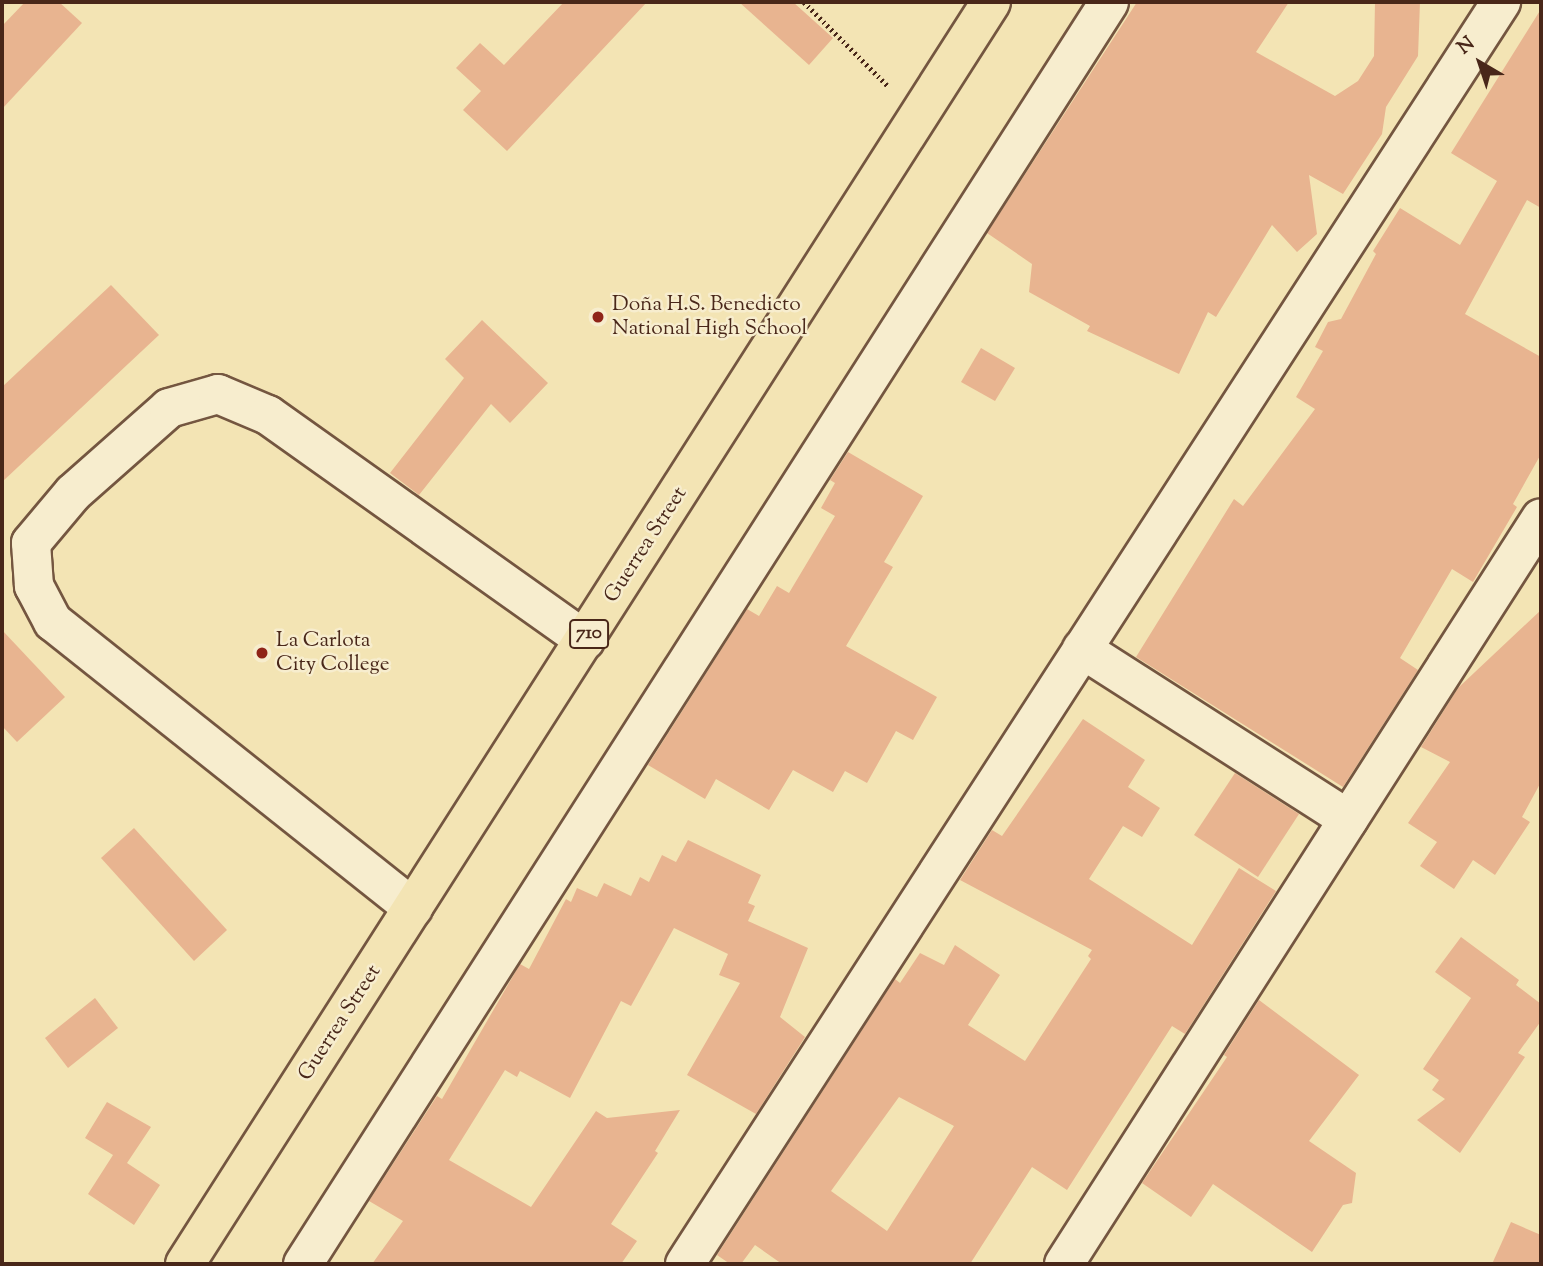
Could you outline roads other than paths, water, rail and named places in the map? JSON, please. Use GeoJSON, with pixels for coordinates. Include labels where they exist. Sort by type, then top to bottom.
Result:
{"type":"FeatureCollection","features":[{"type":"Feature","properties":{"kind":"main road","name":"Guerrea Street"},"geometry":{"type":"LineString","coordinates":[[185,1264],[991,2]]}},
{"type":"Feature","properties":{"kind":"street"},"geometry":{"type":"LineString","coordinates":[[303,1264],[1109,2]]}},
{"type":"Feature","properties":{"kind":"street"},"geometry":{"type":"LineString","coordinates":[[685,1264],[1501,2]]}},
{"type":"Feature","properties":{"kind":"street"},"geometry":{"type":"LineString","coordinates":[[413,908],[53,622],[34,586],[31,543],[74,493],[169,408],[218,394],[268,415],[585,640]]}},
{"type":"Feature","properties":{"kind":"street"},"geometry":{"type":"LineString","coordinates":[[1064,1264],[1541,518]]}},
{"type":"Feature","properties":{"kind":"street"},"geometry":{"type":"LineString","coordinates":[[1082,649],[1348,819]]}},
{"type":"Feature","properties":{"kind":"place","name":"Doña H.S. Benedicto National High School"},"geometry":{"type":"Point","coordinates":[598,317]}},
{"type":"Feature","properties":{"kind":"place","name":"La Carlota City College"},"geometry":{"type":"Point","coordinates":[262,653]}}]}
